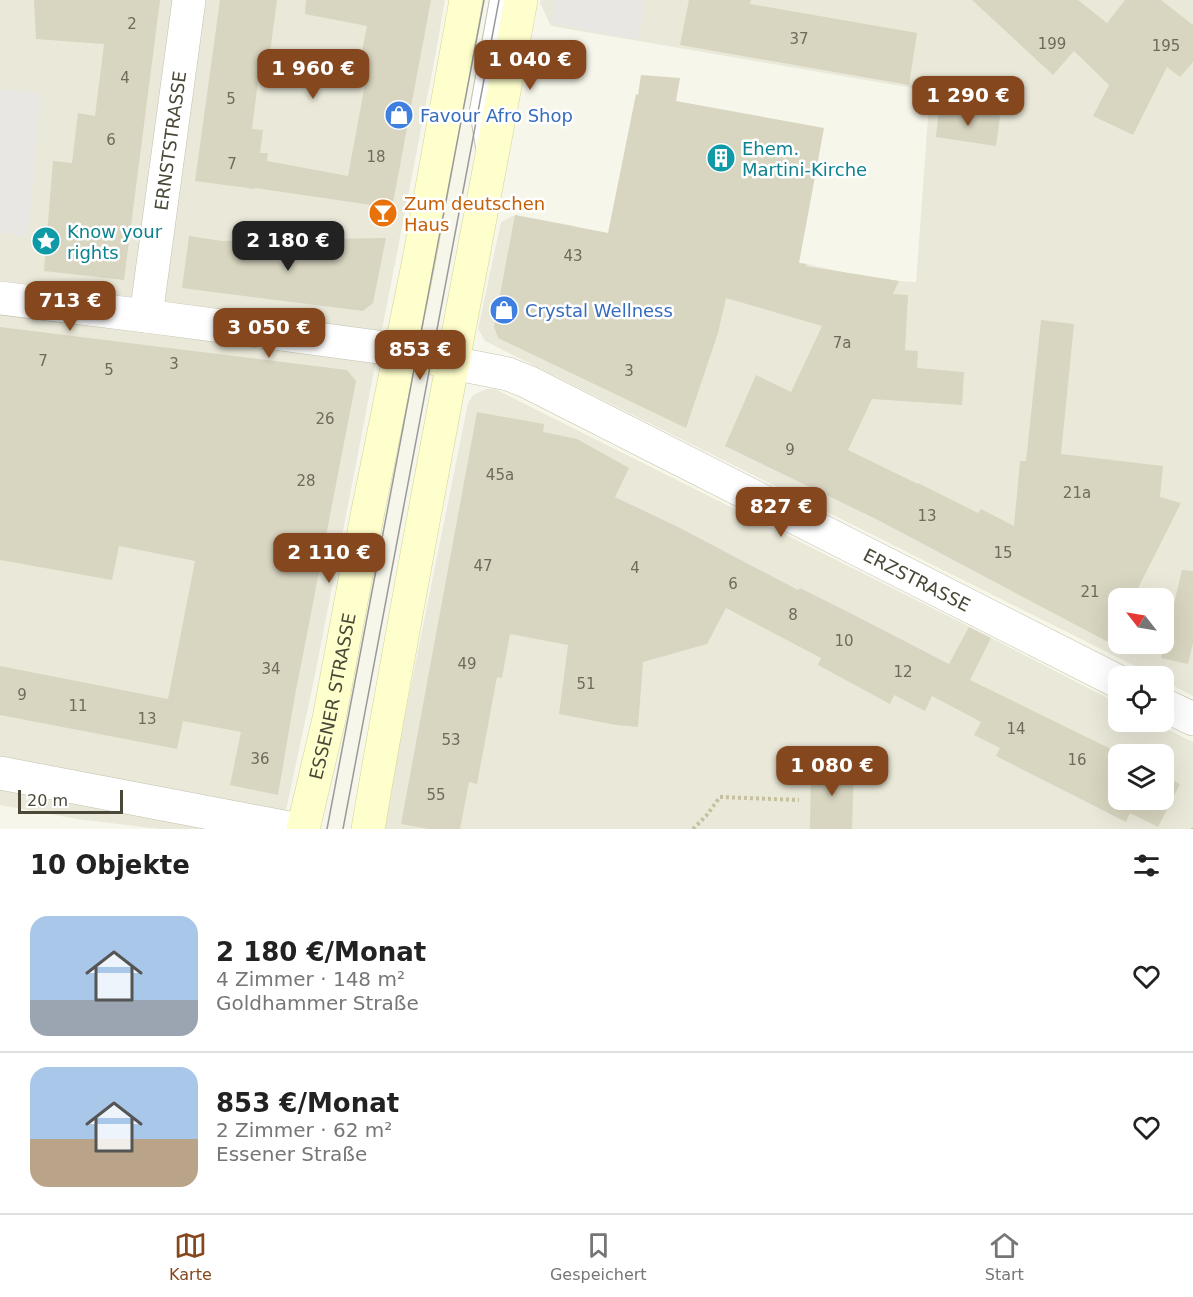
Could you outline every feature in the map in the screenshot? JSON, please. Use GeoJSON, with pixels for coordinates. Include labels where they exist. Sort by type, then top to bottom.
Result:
{"type":"FeatureCollection","features":[{"type":"Feature","properties":{"kind":"main road","name":"ESSENER STRASSE"},"geometry":{"type":"LineString","coordinates":[[303,829],[329,719],[419,260],[466,0]]}},
{"type":"Feature","properties":{"kind":"main road"},"geometry":{"type":"LineString","coordinates":[[368,829],[403,626],[521,0]]}},
{"type":"Feature","properties":{"kind":"main road"},"geometry":{"type":"LineString","coordinates":[[400,350],[453,363]]}},
{"type":"Feature","properties":{"kind":"street","name":"ERNSTSTRASSE"},"geometry":{"type":"LineString","coordinates":[[146,316],[189,0]]}},
{"type":"Feature","properties":{"kind":"street"},"geometry":{"type":"LineString","coordinates":[[0,298],[400,350]]}},
{"type":"Feature","properties":{"kind":"street","name":"ERZSTRASSE"},"geometry":{"type":"LineString","coordinates":[[453,363],[507,374],[528,382],[1108,676]]}},
{"type":"Feature","properties":{"kind":"street"},"geometry":{"type":"LineString","coordinates":[[1174,710],[1193,719]]}},
{"type":"Feature","properties":{"kind":"street"},"geometry":{"type":"LineString","coordinates":[[0,773],[294,829]]}},
{"type":"Feature","properties":{"kind":"lane"},"geometry":{"type":"LineString","coordinates":[[489,172],[479,110],[499,0]]}},
{"type":"Feature","properties":{"kind":"path"},"geometry":{"type":"LineString","coordinates":[[693,829],[720,797],[799,800]]}},
{"type":"Feature","properties":{"kind":"shaded area"},"geometry":{"type":"Polygon","coordinates":[[[0,0],[445,0],[315,675],[282,829],[159,829],[77,819],[0,805],[0,0]]]}},
{"type":"Feature","properties":{"kind":"shaded area"},"geometry":{"type":"Polygon","coordinates":[[[541,0],[1193,0],[1193,696],[1174,686],[1174,666],[1135,666],[1111,654],[1174,654],[1174,588],[1108,588],[1108,652],[485,341],[478,329],[501,222],[515,215],[575,226],[575,230],[759,256],[847,273],[916,282],[930,91],[551,26],[540,3],[541,0]]]}},
{"type":"Feature","properties":{"kind":"shaded area"},"geometry":{"type":"Polygon","coordinates":[[[555,0],[645,0],[638,40],[551,23],[555,0]]]}},
{"type":"Feature","properties":{"kind":"shaded area"},"geometry":{"type":"Polygon","coordinates":[[[0,89],[41,93],[28,236],[0,233],[0,89]]]}},
{"type":"Feature","properties":{"kind":"shaded area"},"geometry":{"type":"Polygon","coordinates":[[[486,389],[495,389],[978,631],[1108,698],[1108,732],[1172,732],[1193,742],[1193,829],[382,829],[468,403],[473,395],[486,389]]]}},
{"type":"Feature","properties":{"kind":"building"},"geometry":{"type":"Polygon","coordinates":[[[34,0],[160,0],[124,280],[44,271],[53,161],[72,163],[78,113],[95,116],[104,44],[36,39],[34,0]]]}},
{"type":"Feature","properties":{"kind":"building"},"geometry":{"type":"Polygon","coordinates":[[[220,0],[277,0],[267,75],[259,74],[252,129],[263,130],[260,153],[268,153],[267,161],[348,176],[365,84],[356,82],[367,26],[305,14],[306,0],[431,0],[392,208],[195,181],[220,0]]]}},
{"type":"Feature","properties":{"kind":"building"},"geometry":{"type":"Polygon","coordinates":[[[689,0],[751,0],[750,4],[917,33],[909,85],[680,45],[689,0]]]}},
{"type":"Feature","properties":{"kind":"building"},"geometry":{"type":"Polygon","coordinates":[[[972,0],[1078,0],[1107,23],[1125,0],[1161,0],[1193,25],[1193,62],[1180,77],[1167,67],[1133,135],[1093,116],[1109,85],[1074,51],[1053,75],[972,0]]]}},
{"type":"Feature","properties":{"kind":"building"},"geometry":{"type":"Polygon","coordinates":[[[641,75],[680,78],[676,101],[824,128],[799,263],[807,264],[805,266],[899,281],[893,294],[908,295],[905,350],[918,351],[917,368],[964,372],[962,405],[872,399],[848,450],[978,513],[981,509],[1014,526],[1020,461],[1026,461],[1041,320],[1074,324],[1061,454],[1163,466],[1160,497],[1181,503],[1138,588],[1108,588],[1108,642],[876,519],[725,446],[756,375],[791,392],[822,326],[726,298],[718,333],[686,428],[498,338],[494,326],[515,215],[608,233],[636,94],[638,95],[641,75]]]}},
{"type":"Feature","properties":{"kind":"building"},"geometry":{"type":"Polygon","coordinates":[[[939,108],[1000,116],[996,146],[936,137],[939,108]]]}},
{"type":"Feature","properties":{"kind":"building"},"geometry":{"type":"Polygon","coordinates":[[[189,236],[222,241],[249,240],[249,247],[324,257],[327,239],[386,238],[373,303],[363,311],[182,288],[189,236]]]}},
{"type":"Feature","properties":{"kind":"building"},"geometry":{"type":"Polygon","coordinates":[[[0,327],[347,370],[356,381],[278,795],[230,785],[241,732],[183,721],[177,749],[0,715],[0,666],[168,699],[195,561],[119,546],[112,580],[0,560],[0,327]]]}},
{"type":"Feature","properties":{"kind":"building"},"geometry":{"type":"Polygon","coordinates":[[[477,412],[544,424],[543,432],[577,439],[629,468],[615,497],[949,664],[969,627],[991,638],[970,680],[1108,748],[1108,810],[1167,810],[1158,827],[1130,813],[1126,822],[996,756],[1000,748],[974,735],[981,722],[932,696],[925,711],[894,695],[890,704],[818,665],[821,658],[726,608],[707,644],[643,662],[638,727],[559,714],[568,645],[510,634],[502,678],[497,677],[477,784],[469,782],[460,829],[429,829],[401,824],[477,412]]]}},
{"type":"Feature","properties":{"kind":"building"},"geometry":{"type":"Polygon","coordinates":[[[1182,570],[1193,571],[1193,643],[1188,664],[1161,658],[1162,654],[1174,654],[1174,604],[1182,570]]]}},
{"type":"Feature","properties":{"kind":"building"},"geometry":{"type":"Polygon","coordinates":[[[811,766],[854,766],[852,829],[810,829],[811,766]]]}},
{"type":"Feature","properties":{"kind":"building"},"geometry":{"type":"Polygon","coordinates":[[[1174,781],[1180,784],[1174,796],[1174,781]]]}},
{"type":"Feature","properties":{"kind":"tram line"},"geometry":{"type":"LineString","coordinates":[[327,829],[484,0]]}},
{"type":"Feature","properties":{"kind":"tram line"},"geometry":{"type":"LineString","coordinates":[[343,829],[499,0]]}},
{"type":"Feature","properties":{"kind":"place","name":"Favour Afro Shop"},"geometry":{"type":"Point","coordinates":[399,115]}},
{"type":"Feature","properties":{"kind":"place","name":"Ehem. Martini-Kirche"},"geometry":{"type":"Point","coordinates":[721,158]}},
{"type":"Feature","properties":{"kind":"place","name":"Zum deutschen Haus"},"geometry":{"type":"Point","coordinates":[383,213]}},
{"type":"Feature","properties":{"kind":"place","name":"Know your rights"},"geometry":{"type":"Point","coordinates":[46,241]}},
{"type":"Feature","properties":{"kind":"place","name":"Crystal Wellness"},"geometry":{"type":"Point","coordinates":[504,310]}}]}
